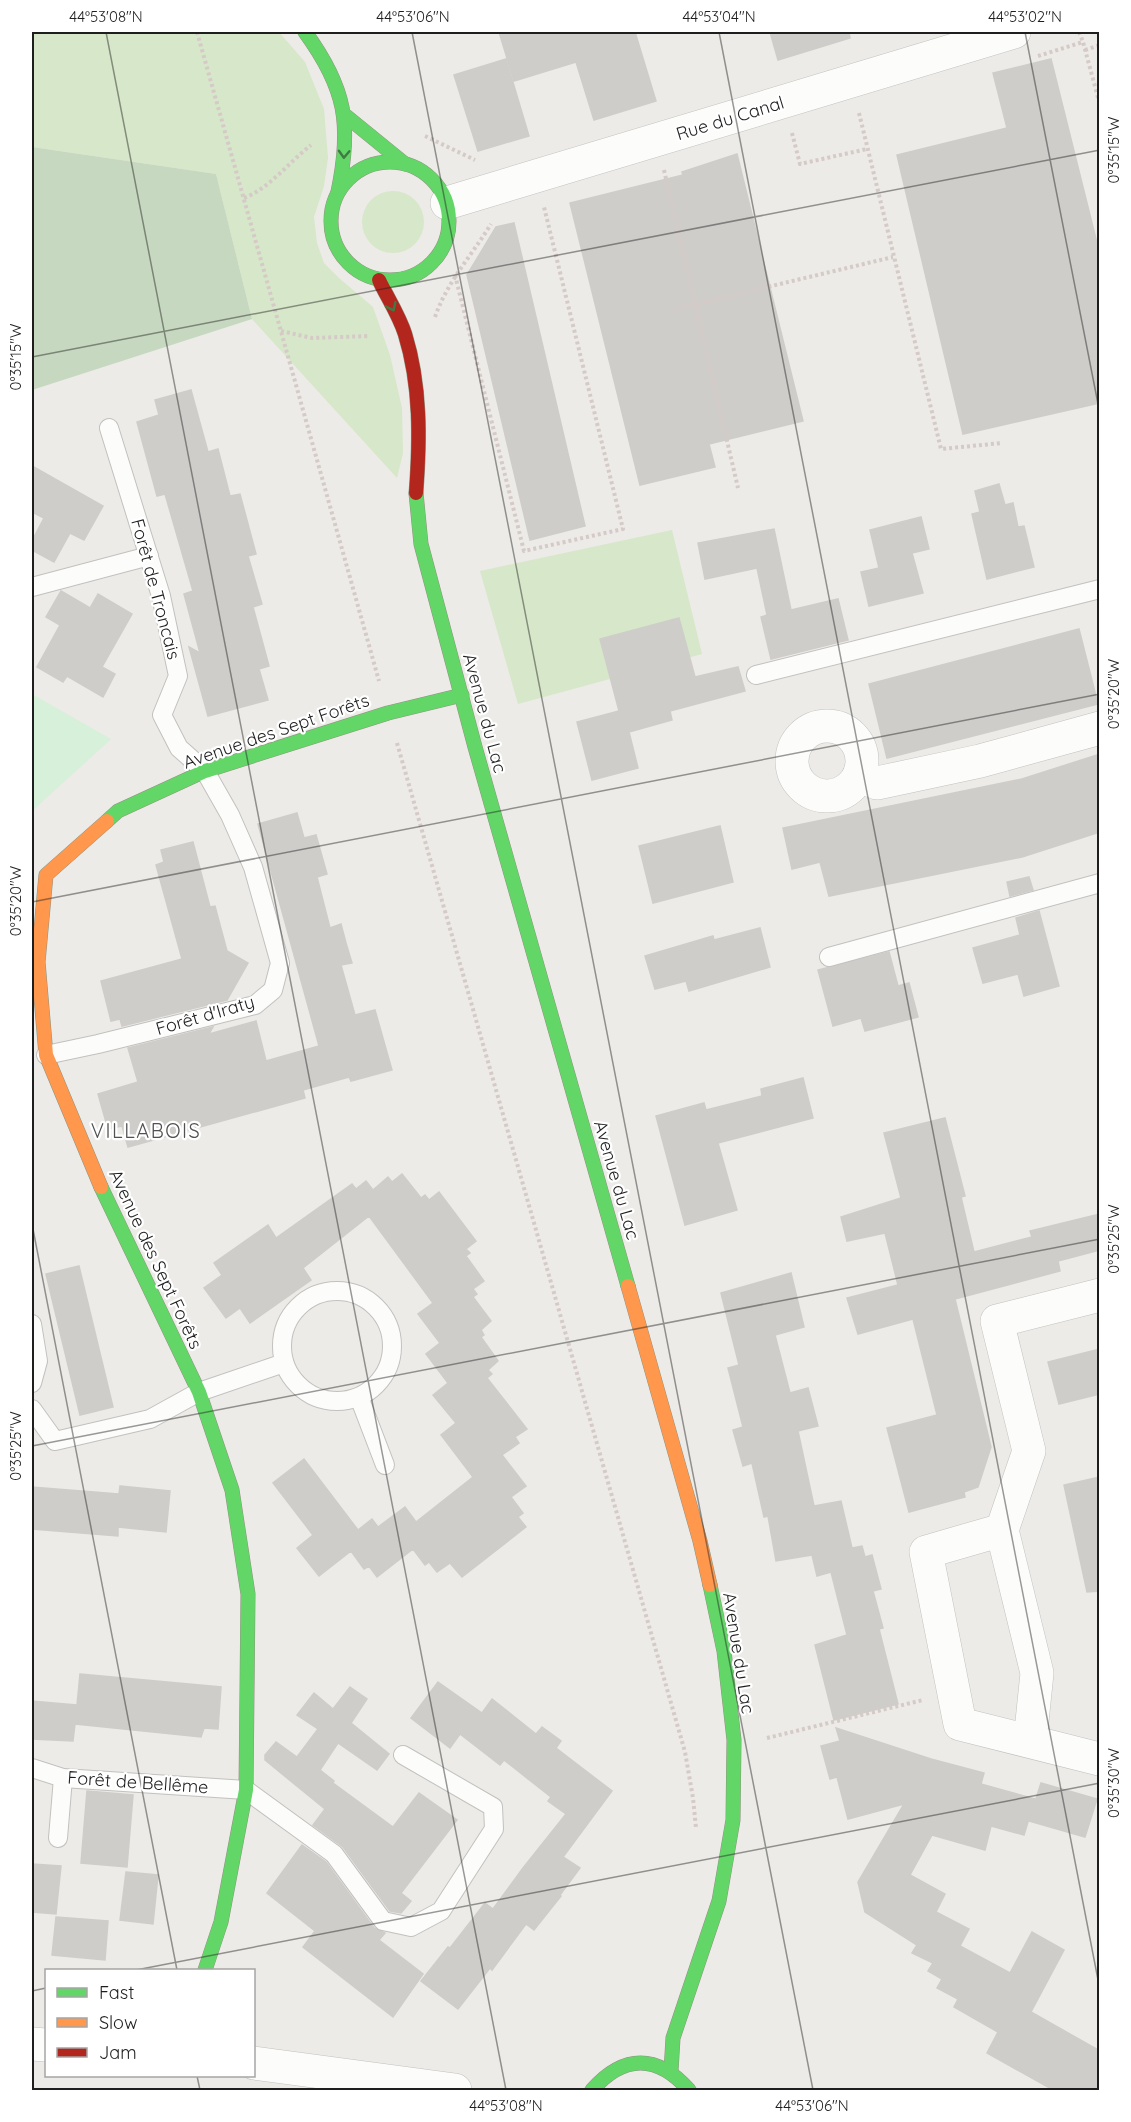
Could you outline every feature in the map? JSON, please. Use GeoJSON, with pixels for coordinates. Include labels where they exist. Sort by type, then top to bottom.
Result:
{"type":"FeatureCollection","features":[{"type":"Feature","properties":{"kind":"street"},"geometry":{"type":"LineString","coordinates":[[305,32],[313,42],[334,85],[345,116],[344,165],[332,207],[330,223],[336,246],[350,266],[364,275],[379,280],[397,280],[414,276],[429,266],[440,253],[447,237],[449,220],[447,203],[437,186],[423,172],[405,164],[345,116]]}},
{"type":"Feature","properties":{"kind":"street","name":"Rue du Canal"},"geometry":{"type":"LineString","coordinates":[[447,203],[1014,32]]}},
{"type":"Feature","properties":{"kind":"street"},"geometry":{"type":"LineString","coordinates":[[338,192],[350,177],[367,166],[386,161],[405,164]]}},
{"type":"Feature","properties":{"kind":"street"},"geometry":{"type":"LineString","coordinates":[[424,285],[429,266]]}},
{"type":"Feature","properties":{"kind":"street","name":"Avenue du Lac"},"geometry":{"type":"LineString","coordinates":[[379,280],[405,333],[417,393],[420,433],[416,500],[421,544],[700,1541],[724,1651],[734,1740],[733,1820],[719,1901],[673,2038],[671,2071]]}},
{"type":"Feature","properties":{"kind":"street"},"geometry":{"type":"LineString","coordinates":[[405,333],[413,314]]}},
{"type":"Feature","properties":{"kind":"street","name":"Avenue des Sept Forêts"},"geometry":{"type":"LineString","coordinates":[[206,1969],[221,1922],[246,1790],[248,1594],[232,1490],[199,1392],[104,1195],[46,1055],[38,962],[39,871],[118,811],[205,771],[388,713],[462,695]]}},
{"type":"Feature","properties":{"kind":"street"},"geometry":{"type":"LineString","coordinates":[[859,776],[877,783],[981,761],[1100,728]]}},
{"type":"Feature","properties":{"kind":"street"},"geometry":{"type":"LineString","coordinates":[[1030,1741],[1037,1673],[1002,1530],[1029,1451],[997,1321],[1100,1295]]}},
{"type":"Feature","properties":{"kind":"street"},"geometry":{"type":"LineString","coordinates":[[1002,1530],[926,1552],[960,1724],[1100,1759]]}},
{"type":"Feature","properties":{"kind":"street"},"geometry":{"type":"LineString","coordinates":[[641,2062],[673,2038]]}},
{"type":"Feature","properties":{"kind":"street"},"geometry":{"type":"LineString","coordinates":[[592,2091],[600,2079],[612,2070],[626,2064],[641,2062],[671,2071],[689,2091]]}},
{"type":"Feature","properties":{"kind":"street"},"geometry":{"type":"LineString","coordinates":[[255,2063],[310,2080],[455,2091]]}},
{"type":"Feature","properties":{"kind":"lane","name":"Forêt de Troncais"},"geometry":{"type":"LineString","coordinates":[[110,428],[161,596],[178,676],[162,715],[179,748],[205,771]]}},
{"type":"Feature","properties":{"kind":"lane"},"geometry":{"type":"LineString","coordinates":[[32,587],[149,555]]}},
{"type":"Feature","properties":{"kind":"lane"},"geometry":{"type":"LineString","coordinates":[[756,675],[1100,589]]}},
{"type":"Feature","properties":{"kind":"lane","name":"Forêt d'Iraty"},"geometry":{"type":"LineString","coordinates":[[46,1055],[255,1005],[273,990],[280,963],[253,867],[231,815],[205,771]]}},
{"type":"Feature","properties":{"kind":"lane"},"geometry":{"type":"LineString","coordinates":[[829,957],[1100,883]]}},
{"type":"Feature","properties":{"kind":"lane"},"geometry":{"type":"LineString","coordinates":[[340,1291],[357,1294],[373,1304],[384,1317],[391,1335],[392,1354],[386,1371],[375,1386],[359,1397],[341,1401],[323,1400],[306,1392],[292,1379],[284,1363],[281,1345],[284,1327],[293,1312],[306,1300],[322,1292],[340,1291]]}},
{"type":"Feature","properties":{"kind":"lane"},"geometry":{"type":"LineString","coordinates":[[32,1324],[38,1361],[32,1383]]}},
{"type":"Feature","properties":{"kind":"lane"},"geometry":{"type":"LineString","coordinates":[[32,1409],[56,1440],[150,1419],[199,1392],[284,1363]]}},
{"type":"Feature","properties":{"kind":"lane"},"geometry":{"type":"LineString","coordinates":[[359,1397],[386,1465]]}},
{"type":"Feature","properties":{"kind":"lane"},"geometry":{"type":"LineString","coordinates":[[246,1790],[334,1854],[382,1921],[411,1927],[441,1911],[494,1829],[494,1807],[403,1755]]}},
{"type":"Feature","properties":{"kind":"lane","name":"Forêt de Bellême"},"geometry":{"type":"LineString","coordinates":[[32,1768],[63,1778],[246,1790]]}},
{"type":"Feature","properties":{"kind":"lane"},"geometry":{"type":"LineString","coordinates":[[58,1838],[63,1778]]}},
{"type":"Feature","properties":{"kind":"path"},"geometry":{"type":"LineString","coordinates":[[197,32],[388,713],[685,1752],[697,1837]]}},
{"type":"Feature","properties":{"kind":"path"},"geometry":{"type":"LineString","coordinates":[[1080,32],[1100,105]]}},
{"type":"Feature","properties":{"kind":"path"},"geometry":{"type":"LineString","coordinates":[[1038,56],[1083,42]]}},
{"type":"Feature","properties":{"kind":"path"},"geometry":{"type":"LineString","coordinates":[[1085,50],[1100,45]]}},
{"type":"Feature","properties":{"kind":"path"},"geometry":{"type":"LineString","coordinates":[[783,102],[800,164],[867,149]]}},
{"type":"Feature","properties":{"kind":"path"},"geometry":{"type":"LineString","coordinates":[[869,108],[858,111],[941,449],[1002,443]]}},
{"type":"Feature","properties":{"kind":"path"},"geometry":{"type":"LineString","coordinates":[[244,198],[258,192],[345,116]]}},
{"type":"Feature","properties":{"kind":"path"},"geometry":{"type":"LineString","coordinates":[[423,135],[480,162]]}},
{"type":"Feature","properties":{"kind":"path"},"geometry":{"type":"LineString","coordinates":[[664,170],[738,488]]}},
{"type":"Feature","properties":{"kind":"path"},"geometry":{"type":"LineString","coordinates":[[455,275],[524,551],[623,529],[544,207]]}},
{"type":"Feature","properties":{"kind":"path"},"geometry":{"type":"LineString","coordinates":[[675,309],[893,257]]}},
{"type":"Feature","properties":{"kind":"path"},"geometry":{"type":"LineString","coordinates":[[757,1740],[954,1692]]}},
{"type":"Feature","properties":{"kind":"green space"},"geometry":{"type":"Polygon","coordinates":[[[32,32],[279,32],[305,62],[324,109],[328,158],[324,186],[314,217],[317,243],[324,263],[373,307],[390,355],[402,408],[403,453],[397,478],[252,319],[216,174],[32,147],[32,32]]]}},
{"type":"Feature","properties":{"kind":"green space"},"geometry":{"type":"Polygon","coordinates":[[[32,147],[216,174],[252,319],[32,390],[32,147]]]}},
{"type":"Feature","properties":{"kind":"green space"},"geometry":{"type":"Polygon","coordinates":[[[393,191],[415,200],[424,222],[415,244],[393,253],[371,244],[362,222],[371,200],[393,191]]]}},
{"type":"Feature","properties":{"kind":"green space"},"geometry":{"type":"Polygon","coordinates":[[[672,530],[702,654],[518,704],[480,571],[672,530]]]}},
{"type":"Feature","properties":{"kind":"green space"},"geometry":{"type":"Polygon","coordinates":[[[32,694],[111,739],[32,811],[32,694]]]}},
{"type":"Feature","properties":{"kind":"building"},"geometry":{"type":"Polygon","coordinates":[[[499,32],[635,32],[656,101],[594,120],[576,62],[514,81],[499,32]]]}},
{"type":"Feature","properties":{"kind":"building"},"geometry":{"type":"Polygon","coordinates":[[[770,32],[849,32],[850,38],[778,60],[770,32]]]}},
{"type":"Feature","properties":{"kind":"building"},"geometry":{"type":"Polygon","coordinates":[[[506,59],[529,136],[478,151],[454,75],[506,59]]]}},
{"type":"Feature","properties":{"kind":"building"},"geometry":{"type":"Polygon","coordinates":[[[1051,59],[1100,255],[1100,403],[963,434],[897,155],[1007,128],[993,73],[1051,59]]]}},
{"type":"Feature","properties":{"kind":"building"},"geometry":{"type":"Polygon","coordinates":[[[737,154],[803,421],[709,444],[715,467],[640,485],[570,203],[683,175],[682,172],[737,154]]]}},
{"type":"Feature","properties":{"kind":"building"},"geometry":{"type":"Polygon","coordinates":[[[514,223],[585,526],[530,540],[467,275],[496,227],[514,223]]]}},
{"type":"Feature","properties":{"kind":"building"},"geometry":{"type":"Polygon","coordinates":[[[191,390],[208,452],[218,449],[230,496],[240,494],[256,554],[248,556],[262,604],[253,607],[269,666],[259,669],[268,700],[208,716],[189,647],[200,653],[184,594],[193,591],[165,494],[157,496],[137,422],[159,415],[155,400],[191,390]]]}},
{"type":"Feature","properties":{"kind":"building"},"geometry":{"type":"Polygon","coordinates":[[[32,466],[103,506],[84,540],[70,533],[54,562],[32,550],[32,541],[44,518],[32,512],[32,466]]]}},
{"type":"Feature","properties":{"kind":"building"},"geometry":{"type":"Polygon","coordinates":[[[999,484],[1005,505],[1013,503],[1018,527],[1024,526],[1034,567],[987,579],[972,514],[980,512],[975,491],[999,484]]]}},
{"type":"Feature","properties":{"kind":"building"},"geometry":{"type":"Polygon","coordinates":[[[921,517],[929,549],[912,553],[923,593],[869,606],[861,572],[879,568],[870,530],[921,517]]]}},
{"type":"Feature","properties":{"kind":"building"},"geometry":{"type":"Polygon","coordinates":[[[774,529],[791,610],[838,599],[848,640],[771,659],[761,617],[767,615],[757,568],[705,579],[698,543],[774,529]]]}},
{"type":"Feature","properties":{"kind":"building"},"geometry":{"type":"Polygon","coordinates":[[[61,591],[90,608],[98,594],[132,614],[102,667],[115,674],[103,697],[67,676],[63,682],[37,667],[60,625],[46,617],[61,591]]]}},
{"type":"Feature","properties":{"kind":"building"},"geometry":{"type":"Polygon","coordinates":[[[679,618],[695,677],[738,667],[745,691],[670,711],[672,720],[629,732],[638,768],[592,780],[577,722],[619,711],[600,639],[679,618]]]}},
{"type":"Feature","properties":{"kind":"building"},"geometry":{"type":"Polygon","coordinates":[[[1079,629],[1098,704],[887,758],[869,684],[1079,629]]]}},
{"type":"Feature","properties":{"kind":"building"},"geometry":{"type":"Polygon","coordinates":[[[1100,754],[1100,832],[1022,857],[829,896],[820,862],[792,869],[783,828],[1022,779],[1100,754]]]}},
{"type":"Feature","properties":{"kind":"building"},"geometry":{"type":"Polygon","coordinates":[[[297,813],[304,838],[316,835],[327,874],[317,877],[330,928],[341,924],[352,963],[341,965],[355,1015],[375,1010],[392,1070],[351,1081],[349,1077],[303,1090],[305,1098],[128,1147],[122,1126],[108,1129],[98,1094],[138,1082],[128,1048],[213,1027],[209,1034],[256,1021],[266,1061],[319,1046],[258,824],[297,813]]]}},
{"type":"Feature","properties":{"kind":"building"},"geometry":{"type":"Polygon","coordinates":[[[720,826],[733,882],[653,903],[639,846],[720,826]]]}},
{"type":"Feature","properties":{"kind":"building"},"geometry":{"type":"Polygon","coordinates":[[[193,842],[210,907],[215,906],[227,951],[248,963],[227,1000],[122,1026],[120,1019],[111,1021],[101,981],[182,959],[156,865],[164,862],[161,850],[193,842]]]}},
{"type":"Feature","properties":{"kind":"building"},"geometry":{"type":"Polygon","coordinates":[[[1029,877],[1033,890],[1010,896],[1007,882],[1029,877]]]}},
{"type":"Feature","properties":{"kind":"building"},"geometry":{"type":"Polygon","coordinates":[[[1039,911],[1059,986],[1024,996],[1018,974],[983,983],[973,948],[1020,935],[1016,918],[1039,911]]]}},
{"type":"Feature","properties":{"kind":"building"},"geometry":{"type":"Polygon","coordinates":[[[760,928],[770,967],[689,991],[686,981],[655,989],[645,956],[713,936],[714,940],[760,928]]]}},
{"type":"Feature","properties":{"kind":"building"},"geometry":{"type":"Polygon","coordinates":[[[889,952],[898,986],[909,983],[918,1017],[865,1031],[861,1018],[833,1026],[818,970],[889,952]]]}},
{"type":"Feature","properties":{"kind":"building"},"geometry":{"type":"Polygon","coordinates":[[[803,1078],[813,1118],[718,1143],[737,1210],[685,1225],[656,1116],[704,1103],[706,1110],[762,1096],[761,1089],[803,1078]]]}},
{"type":"Feature","properties":{"kind":"building"},"geometry":{"type":"Polygon","coordinates":[[[945,1118],[965,1196],[961,1197],[974,1252],[1032,1237],[1030,1231],[1100,1214],[1100,1250],[1058,1261],[1060,1271],[955,1299],[991,1447],[978,1487],[964,1492],[965,1497],[909,1512],[887,1428],[937,1415],[913,1319],[858,1334],[847,1298],[898,1285],[885,1233],[847,1241],[841,1217],[901,1198],[884,1133],[945,1118]]]}},
{"type":"Feature","properties":{"kind":"building"},"geometry":{"type":"Polygon","coordinates":[[[402,1174],[421,1198],[425,1195],[429,1200],[439,1192],[476,1241],[466,1249],[470,1253],[466,1256],[484,1281],[473,1289],[477,1294],[473,1297],[491,1321],[481,1330],[484,1335],[481,1337],[498,1361],[488,1370],[492,1374],[487,1378],[527,1429],[515,1437],[519,1443],[502,1455],[526,1486],[511,1497],[523,1513],[518,1517],[526,1527],[462,1577],[450,1563],[437,1572],[429,1562],[425,1565],[413,1549],[377,1577],[369,1566],[364,1569],[351,1551],[319,1576],[297,1548],[313,1535],[273,1483],[304,1459],[358,1530],[372,1519],[378,1527],[405,1507],[416,1522],[473,1477],[441,1435],[456,1423],[433,1395],[448,1383],[426,1354],[440,1343],[418,1314],[433,1303],[369,1216],[303,1268],[311,1280],[250,1323],[240,1308],[226,1318],[204,1288],[222,1275],[214,1263],[268,1225],[276,1238],[352,1184],[356,1189],[366,1181],[373,1190],[388,1177],[392,1182],[402,1174]]]}},
{"type":"Feature","properties":{"kind":"building"},"geometry":{"type":"Polygon","coordinates":[[[79,1266],[113,1407],[80,1415],[46,1274],[79,1266]]]}},
{"type":"Feature","properties":{"kind":"building"},"geometry":{"type":"Polygon","coordinates":[[[791,1273],[804,1327],[775,1335],[790,1393],[808,1388],[818,1426],[798,1431],[814,1506],[841,1501],[852,1548],[862,1546],[865,1557],[872,1555],[881,1589],[873,1591],[883,1628],[879,1629],[898,1704],[834,1720],[815,1645],[847,1635],[831,1572],[817,1576],[812,1555],[776,1561],[768,1516],[764,1517],[752,1463],[743,1466],[733,1430],[743,1427],[728,1368],[739,1365],[721,1293],[791,1273]]]}},
{"type":"Feature","properties":{"kind":"building"},"geometry":{"type":"Polygon","coordinates":[[[1100,1349],[1100,1394],[1059,1404],[1048,1362],[1100,1349]]]}},
{"type":"Feature","properties":{"kind":"building"},"geometry":{"type":"Polygon","coordinates":[[[1100,1477],[1100,1591],[1087,1592],[1064,1485],[1100,1477]]]}},
{"type":"Feature","properties":{"kind":"building"},"geometry":{"type":"Polygon","coordinates":[[[120,1486],[170,1491],[166,1532],[118,1527],[118,1536],[32,1529],[32,1487],[119,1494],[120,1486]]]}},
{"type":"Feature","properties":{"kind":"building"},"geometry":{"type":"Polygon","coordinates":[[[80,1674],[221,1687],[218,1729],[204,1728],[201,1737],[75,1724],[73,1741],[32,1739],[32,1701],[77,1705],[80,1674]]]}},
{"type":"Feature","properties":{"kind":"building"},"geometry":{"type":"Polygon","coordinates":[[[438,1682],[482,1713],[492,1699],[536,1734],[542,1727],[561,1741],[556,1748],[612,1791],[563,1857],[580,1868],[561,1896],[534,1930],[526,1924],[492,1970],[490,1968],[458,2009],[421,1981],[485,1903],[493,1909],[566,1814],[548,1801],[551,1797],[504,1760],[500,1765],[460,1734],[450,1748],[411,1718],[438,1682]]]}},
{"type":"Feature","properties":{"kind":"building"},"geometry":{"type":"Polygon","coordinates":[[[350,1687],[367,1699],[351,1723],[389,1754],[377,1770],[338,1743],[320,1770],[334,1781],[333,1783],[393,1827],[419,1793],[457,1820],[401,1893],[411,1901],[401,1913],[390,1911],[343,1847],[313,1825],[325,1809],[265,1760],[265,1755],[276,1742],[297,1757],[318,1729],[297,1715],[314,1693],[333,1709],[350,1687]]]}},
{"type":"Feature","properties":{"kind":"building"},"geometry":{"type":"Polygon","coordinates":[[[836,1728],[931,1759],[984,1773],[981,1784],[1035,1799],[1024,1835],[991,1826],[985,1850],[932,1835],[910,1875],[945,1894],[936,1912],[969,1929],[960,1946],[1010,1973],[1032,1932],[1064,1950],[1031,2012],[1100,2051],[1100,2091],[1055,2091],[987,2053],[998,2032],[954,2007],[958,1999],[937,1988],[942,1979],[928,1971],[933,1963],[912,1953],[917,1945],[865,1912],[858,1882],[904,1804],[848,1819],[837,1777],[830,1779],[821,1746],[840,1741],[836,1728]]]}},
{"type":"Feature","properties":{"kind":"building"},"geometry":{"type":"Polygon","coordinates":[[[1041,1783],[1097,1799],[1085,1837],[1029,1821],[1041,1783]]]}},
{"type":"Feature","properties":{"kind":"building"},"geometry":{"type":"Polygon","coordinates":[[[87,1791],[133,1795],[127,1867],[81,1863],[87,1791]]]}},
{"type":"Feature","properties":{"kind":"building"},"geometry":{"type":"Polygon","coordinates":[[[302,1845],[326,1862],[374,1928],[385,1933],[379,1940],[423,1974],[393,2017],[303,1947],[315,1931],[267,1893],[302,1845]]]}},
{"type":"Feature","properties":{"kind":"building"},"geometry":{"type":"Polygon","coordinates":[[[32,1864],[61,1866],[56,1914],[32,1912],[32,1864]]]}},
{"type":"Feature","properties":{"kind":"building"},"geometry":{"type":"Polygon","coordinates":[[[126,1872],[158,1875],[153,1924],[120,1920],[126,1872]]]}},
{"type":"Feature","properties":{"kind":"building"},"geometry":{"type":"Polygon","coordinates":[[[56,1917],[108,1921],[105,1960],[52,1955],[56,1917]]]}},
{"type":"Feature","properties":{"kind":"traffic: fast"},"geometry":{"type":"LineString","coordinates":[[305,32],[329,71],[342,108],[345,147],[338,192]]}},
{"type":"Feature","properties":{"kind":"traffic: fast"},"geometry":{"type":"LineString","coordinates":[[346,116],[405,164]]}},
{"type":"Feature","properties":{"kind":"traffic: fast"},"geometry":{"type":"LineString","coordinates":[[390,162],[413,166],[432,179],[445,198],[449,221],[445,244],[432,263],[413,276],[390,280],[367,276],[348,263],[335,244],[331,221],[335,198],[348,179],[367,166],[390,162]]}},
{"type":"Feature","properties":{"kind":"traffic: fast"},"geometry":{"type":"LineString","coordinates":[[416,493],[421,544],[475,747],[628,1286]]}},
{"type":"Feature","properties":{"kind":"traffic: fast"},"geometry":{"type":"LineString","coordinates":[[107,821],[118,811],[205,771],[388,713],[462,695]]}},
{"type":"Feature","properties":{"kind":"traffic: fast"},"geometry":{"type":"LineString","coordinates":[[101,1187],[199,1392],[232,1490],[248,1594],[246,1790],[221,1922],[205,1969]]}},
{"type":"Feature","properties":{"kind":"traffic: fast"},"geometry":{"type":"LineString","coordinates":[[671,2071],[673,2038],[719,1901],[733,1820],[734,1740],[724,1651],[710,1585]]}},
{"type":"Feature","properties":{"kind":"traffic: fast"},"geometry":{"type":"LineString","coordinates":[[592,2090],[616,2070],[641,2063],[665,2070],[689,2090]]}},
{"type":"Feature","properties":{"kind":"traffic: slow"},"geometry":{"type":"LineString","coordinates":[[101,1187],[46,1055],[38,962],[46,875],[107,821]]}},
{"type":"Feature","properties":{"kind":"traffic: slow"},"geometry":{"type":"LineString","coordinates":[[628,1286],[700,1541],[710,1585]]}},
{"type":"Feature","properties":{"kind":"traffic: jam"},"geometry":{"type":"LineString","coordinates":[[379,280],[402,327],[414,373],[418,413],[416,493]]}},
{"type":"Feature","properties":{"kind":"district","name":"VILLABOIS"},"geometry":{"type":"Point","coordinates":[146,1130]}}]}
